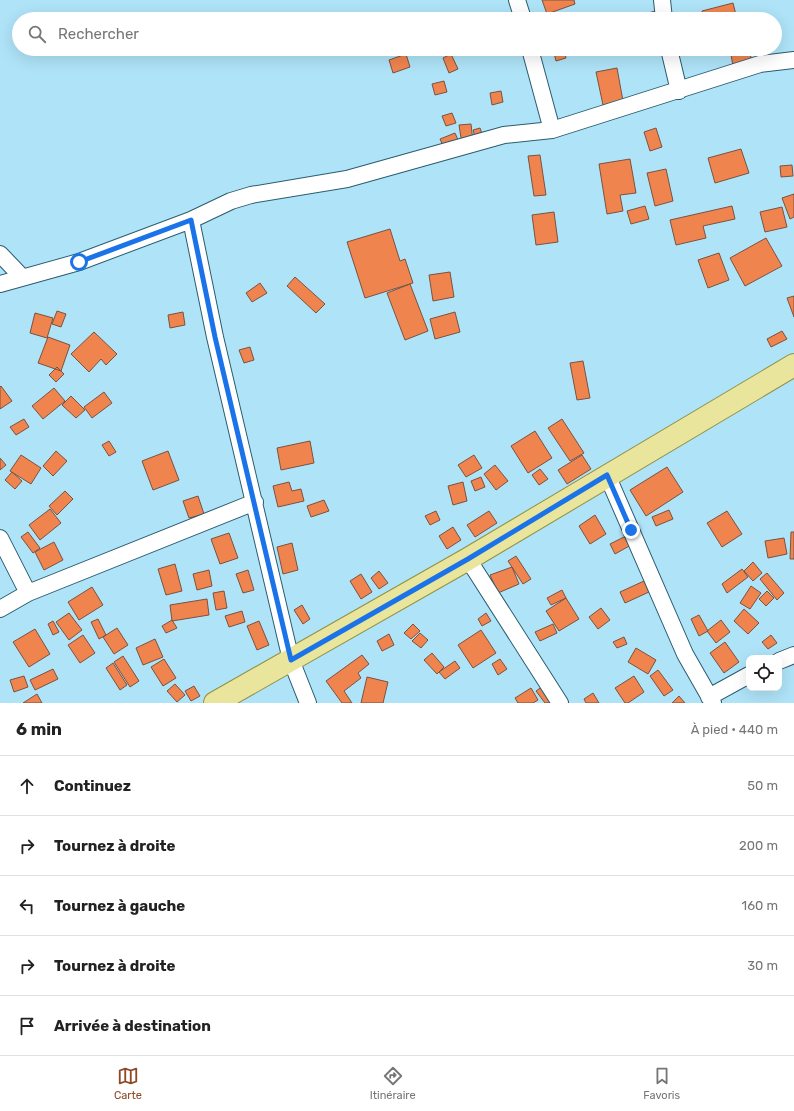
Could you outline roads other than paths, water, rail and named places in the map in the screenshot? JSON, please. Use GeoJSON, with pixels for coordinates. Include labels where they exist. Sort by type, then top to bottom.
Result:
{"type":"FeatureCollection","features":[{"type":"Feature","properties":{"kind":"main road"},"geometry":{"type":"LineString","coordinates":[[215,703],[468,559],[794,365]]}},
{"type":"Feature","properties":{"kind":"street"},"geometry":{"type":"LineString","coordinates":[[518,0],[521,12]]}},
{"type":"Feature","properties":{"kind":"street"},"geometry":{"type":"LineString","coordinates":[[662,0],[663,12]]}},
{"type":"Feature","properties":{"kind":"street"},"geometry":{"type":"LineString","coordinates":[[532,56],[552,130]]}},
{"type":"Feature","properties":{"kind":"street"},"geometry":{"type":"LineString","coordinates":[[670,56],[678,91]]}},
{"type":"Feature","properties":{"kind":"street"},"geometry":{"type":"LineString","coordinates":[[0,284],[79,262],[191,220],[231,202],[251,195],[347,179],[504,135],[552,130],[760,64],[794,60]]}},
{"type":"Feature","properties":{"kind":"street"},"geometry":{"type":"LineString","coordinates":[[191,220],[215,337],[291,660],[308,703]]}},
{"type":"Feature","properties":{"kind":"street"},"geometry":{"type":"LineString","coordinates":[[0,254],[22,277]]}},
{"type":"Feature","properties":{"kind":"street"},"geometry":{"type":"LineString","coordinates":[[607,475],[685,654],[711,700],[746,678]]}},
{"type":"Feature","properties":{"kind":"street"},"geometry":{"type":"LineString","coordinates":[[0,608],[28,594],[255,502]]}},
{"type":"Feature","properties":{"kind":"street"},"geometry":{"type":"LineString","coordinates":[[0,538],[28,594]]}},
{"type":"Feature","properties":{"kind":"street"},"geometry":{"type":"LineString","coordinates":[[468,559],[560,703]]}},
{"type":"Feature","properties":{"kind":"street"},"geometry":{"type":"LineString","coordinates":[[782,660],[794,655]]}}]}
